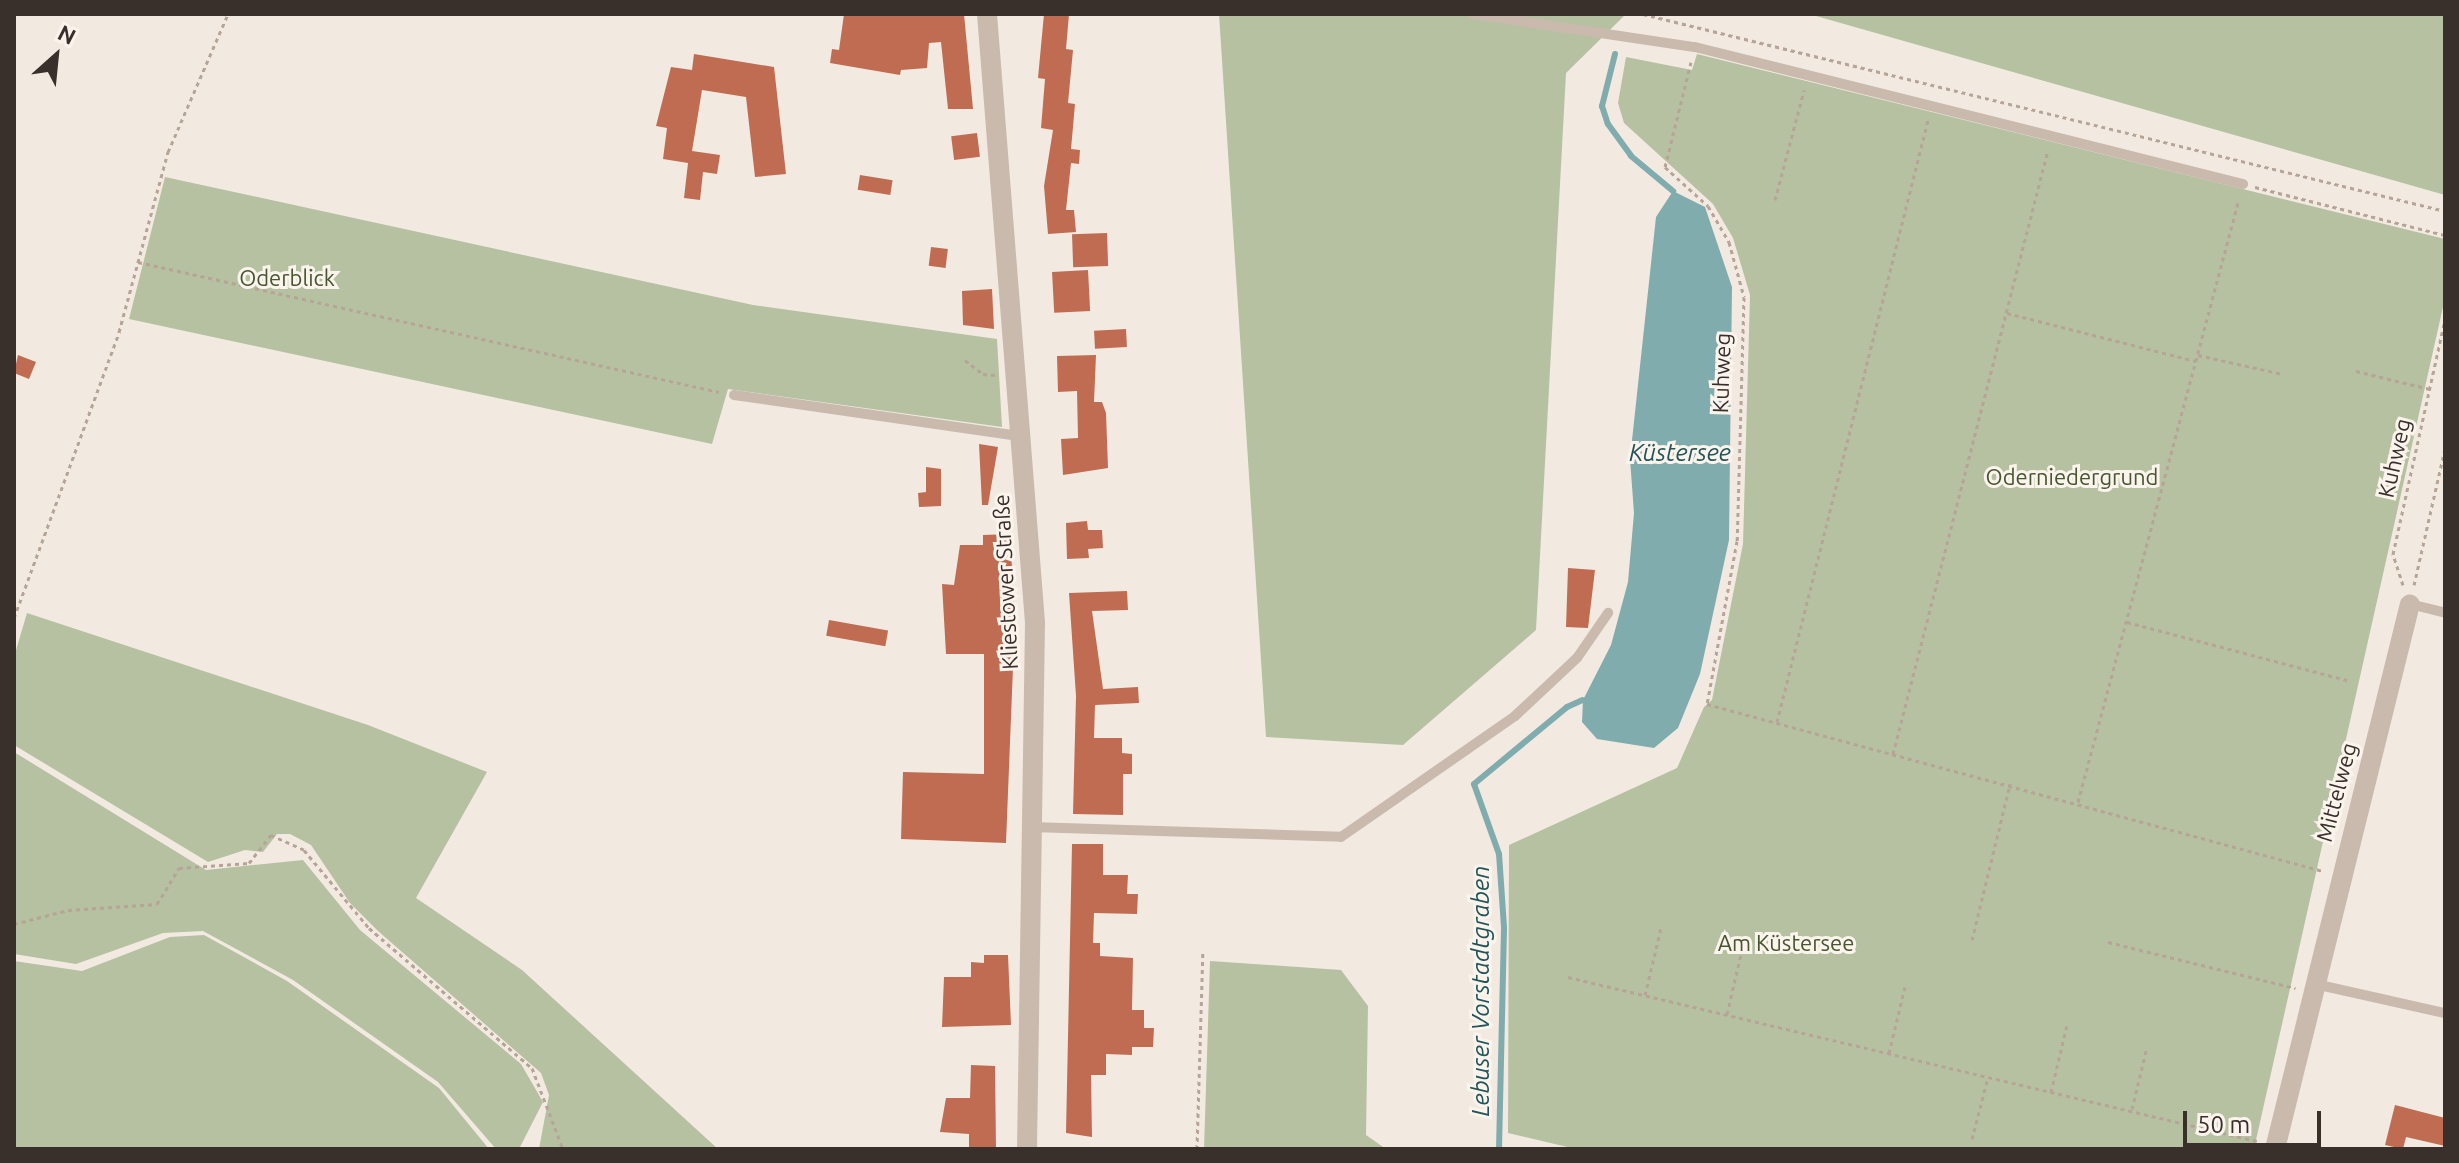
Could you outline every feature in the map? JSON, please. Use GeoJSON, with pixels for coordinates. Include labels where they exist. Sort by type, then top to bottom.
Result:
{"type":"FeatureCollection","features":[{"type":"Feature","properties":{"kind":"street","name":"Kliestower Straße"},"geometry":{"type":"LineString","coordinates":[[987,14],[1035,623],[1027,1149]]}},
{"type":"Feature","properties":{"kind":"street","name":"Mittelweg"},"geometry":{"type":"LineString","coordinates":[[2276,1147],[2339,875],[2410,604]]}},
{"type":"Feature","properties":{"kind":"lane"},"geometry":{"type":"LineString","coordinates":[[1473,14],[1695,47],[2243,184]]}},
{"type":"Feature","properties":{"kind":"lane"},"geometry":{"type":"LineString","coordinates":[[734,395],[1020,436]]}},
{"type":"Feature","properties":{"kind":"lane"},"geometry":{"type":"LineString","coordinates":[[2410,604],[2445,613]]}},
{"type":"Feature","properties":{"kind":"lane"},"geometry":{"type":"LineString","coordinates":[[1031,827],[1341,837],[1515,716],[1577,658],[1608,613]]}},
{"type":"Feature","properties":{"kind":"lane"},"geometry":{"type":"LineString","coordinates":[[2314,988],[2445,1013]]}},
{"type":"Feature","properties":{"kind":"path"},"geometry":{"type":"LineString","coordinates":[[14,618],[119,332],[168,152],[228,14]]}},
{"type":"Feature","properties":{"kind":"path"},"geometry":{"type":"LineString","coordinates":[[1643,14],[2445,211]]}},
{"type":"Feature","properties":{"kind":"path","name":"Kuhweg"},"geometry":{"type":"LineString","coordinates":[[1695,47],[1665,167],[1708,206],[1729,242],[1744,297],[1737,541],[1707,704],[2339,875]]}},
{"type":"Feature","properties":{"kind":"path"},"geometry":{"type":"LineString","coordinates":[[1775,200],[1808,74]]}},
{"type":"Feature","properties":{"kind":"path"},"geometry":{"type":"LineString","coordinates":[[1777,722],[1932,106]]}},
{"type":"Feature","properties":{"kind":"path"},"geometry":{"type":"LineString","coordinates":[[1893,754],[2052,136]]}},
{"type":"Feature","properties":{"kind":"path"},"geometry":{"type":"LineString","coordinates":[[2078,802],[2243,184],[2445,235]]}},
{"type":"Feature","properties":{"kind":"path"},"geometry":{"type":"LineString","coordinates":[[138,262],[734,395]]}},
{"type":"Feature","properties":{"kind":"path"},"geometry":{"type":"LineString","coordinates":[[2007,313],[2196,361]]}},
{"type":"Feature","properties":{"kind":"path","name":"Kuhweg"},"geometry":{"type":"LineString","coordinates":[[2410,604],[2393,554],[2445,319]]}},
{"type":"Feature","properties":{"kind":"path"},"geometry":{"type":"LineString","coordinates":[[2198,355],[2282,374]]}},
{"type":"Feature","properties":{"kind":"path"},"geometry":{"type":"LineString","coordinates":[[965,360],[983,374]]}},
{"type":"Feature","properties":{"kind":"path"},"geometry":{"type":"LineString","coordinates":[[2356,371],[2430,389]]}},
{"type":"Feature","properties":{"kind":"path"},"geometry":{"type":"LineString","coordinates":[[2410,604],[2445,448]]}},
{"type":"Feature","properties":{"kind":"path"},"geometry":{"type":"LineString","coordinates":[[2127,622],[2347,680]]}},
{"type":"Feature","properties":{"kind":"path"},"geometry":{"type":"LineString","coordinates":[[1972,940],[2010,784]]}},
{"type":"Feature","properties":{"kind":"path"},"geometry":{"type":"LineString","coordinates":[[14,924],[68,910],[157,904],[179,868],[249,863],[271,835],[304,850],[369,928],[532,1068],[563,1149]]}},
{"type":"Feature","properties":{"kind":"path"},"geometry":{"type":"LineString","coordinates":[[1645,995],[1661,928]]}},
{"type":"Feature","properties":{"kind":"path"},"geometry":{"type":"LineString","coordinates":[[2108,942],[2314,988]]}},
{"type":"Feature","properties":{"kind":"path"},"geometry":{"type":"LineString","coordinates":[[1727,1014],[1743,945]]}},
{"type":"Feature","properties":{"kind":"path"},"geometry":{"type":"LineString","coordinates":[[1197,1149],[1203,951]]}},
{"type":"Feature","properties":{"kind":"path"},"geometry":{"type":"LineString","coordinates":[[1568,977],[2276,1147]]}},
{"type":"Feature","properties":{"kind":"path"},"geometry":{"type":"LineString","coordinates":[[1889,1053],[1905,987]]}},
{"type":"Feature","properties":{"kind":"path"},"geometry":{"type":"LineString","coordinates":[[2051,1092],[2067,1025]]}},
{"type":"Feature","properties":{"kind":"path"},"geometry":{"type":"LineString","coordinates":[[2132,1111],[2147,1047]]}},
{"type":"Feature","properties":{"kind":"path"},"geometry":{"type":"LineString","coordinates":[[1972,1139],[1988,1077]]}},
{"type":"Feature","properties":{"kind":"green space"},"geometry":{"type":"Polygon","coordinates":[[[1219,14],[1626,14],[1566,73],[1536,630],[1403,745],[1266,737],[1219,14]]]}},
{"type":"Feature","properties":{"kind":"green space"},"geometry":{"type":"Polygon","coordinates":[[[1809,14],[2445,14],[2445,195],[1809,14]]]}},
{"type":"Feature","properties":{"kind":"green space","name":"Oderniedergrund"},"geometry":{"type":"Polygon","coordinates":[[[1697,54],[2445,239],[2445,298],[2254,1149],[1576,1149],[1508,1133],[1509,845],[1677,768],[1704,707],[1712,700],[1743,544],[1750,295],[1733,238],[1713,204],[1624,123],[1618,103],[1626,57],[1692,70],[1697,54]]]}},
{"type":"Feature","properties":{"kind":"green space","name":"Oderblick"},"geometry":{"type":"Polygon","coordinates":[[[165,177],[753,305],[997,339],[1002,427],[728,389],[712,444],[129,319],[165,177]]]}},
{"type":"Feature","properties":{"kind":"green space"},"geometry":{"type":"Polygon","coordinates":[[[27,613],[368,725],[487,772],[416,898],[522,970],[718,1149],[539,1149],[549,1095],[541,1073],[378,931],[350,903],[311,845],[290,834],[277,834],[263,852],[245,850],[208,862],[14,745],[14,657],[27,613]]]}},
{"type":"Feature","properties":{"kind":"green space"},"geometry":{"type":"Polygon","coordinates":[[[14,752],[206,870],[303,860],[360,930],[521,1064],[543,1102],[519,1149],[496,1149],[438,1082],[293,980],[203,931],[163,933],[76,964],[14,954],[14,752]]]}},
{"type":"Feature","properties":{"kind":"green space"},"geometry":{"type":"Polygon","coordinates":[[[204,935],[287,981],[439,1088],[489,1149],[14,1149],[14,961],[82,971],[170,937],[204,935]]]}},
{"type":"Feature","properties":{"kind":"green space"},"geometry":{"type":"Polygon","coordinates":[[[1210,961],[1341,970],[1368,1006],[1366,1135],[1386,1149],[1204,1149],[1210,961]]]}},
{"type":"Feature","properties":{"kind":"water","name":"Küstersee"},"geometry":{"type":"Polygon","coordinates":[[[1673,191],[1705,207],[1732,287],[1729,540],[1700,674],[1678,728],[1654,748],[1597,739],[1582,722],[1583,700],[1611,645],[1628,582],[1634,513],[1630,459],[1656,217],[1673,191]]]}},
{"type":"Feature","properties":{"kind":"building"},"geometry":{"type":"Polygon","coordinates":[[[844,14],[964,14],[973,109],[948,109],[941,42],[929,43],[927,68],[901,70],[900,75],[830,63],[832,49],[839,50],[844,14]]]}},
{"type":"Feature","properties":{"kind":"building"},"geometry":{"type":"Polygon","coordinates":[[[1044,14],[1069,14],[1066,49],[1073,50],[1068,103],[1075,104],[1071,149],[1080,150],[1079,164],[1071,163],[1066,210],[1074,210],[1076,232],[1048,234],[1044,186],[1053,130],[1041,128],[1045,79],[1038,78],[1044,14]]]}},
{"type":"Feature","properties":{"kind":"building"},"geometry":{"type":"Polygon","coordinates":[[[694,54],[774,67],[786,174],[755,177],[746,97],[702,90],[692,151],[720,155],[717,174],[703,172],[700,200],[684,198],[688,163],[663,159],[667,128],[656,126],[671,67],[692,70],[694,54]]]}},
{"type":"Feature","properties":{"kind":"building"},"geometry":{"type":"Polygon","coordinates":[[[977,133],[980,157],[954,160],[951,136],[977,133]]]}},
{"type":"Feature","properties":{"kind":"building"},"geometry":{"type":"Polygon","coordinates":[[[860,175],[893,180],[890,195],[858,190],[860,175]]]}},
{"type":"Feature","properties":{"kind":"building"},"geometry":{"type":"Polygon","coordinates":[[[1107,233],[1108,266],[1073,267],[1072,234],[1107,233]]]}},
{"type":"Feature","properties":{"kind":"building"},"geometry":{"type":"Polygon","coordinates":[[[931,247],[948,249],[946,268],[929,266],[931,247]]]}},
{"type":"Feature","properties":{"kind":"building"},"geometry":{"type":"Polygon","coordinates":[[[1088,270],[1090,311],[1054,313],[1052,272],[1088,270]]]}},
{"type":"Feature","properties":{"kind":"building"},"geometry":{"type":"Polygon","coordinates":[[[992,289],[994,329],[963,325],[962,291],[992,289]]]}},
{"type":"Feature","properties":{"kind":"building"},"geometry":{"type":"Polygon","coordinates":[[[1126,329],[1127,347],[1095,349],[1094,331],[1126,329]]]}},
{"type":"Feature","properties":{"kind":"building"},"geometry":{"type":"Polygon","coordinates":[[[18,355],[36,362],[29,379],[14,373],[18,355]]]}},
{"type":"Feature","properties":{"kind":"building"},"geometry":{"type":"Polygon","coordinates":[[[1096,355],[1094,402],[1102,402],[1106,413],[1108,468],[1063,475],[1061,439],[1078,438],[1077,391],[1058,392],[1057,356],[1096,355]]]}},
{"type":"Feature","properties":{"kind":"building"},"geometry":{"type":"Polygon","coordinates":[[[979,444],[998,447],[988,505],[982,505],[979,444]]]}},
{"type":"Feature","properties":{"kind":"building"},"geometry":{"type":"Polygon","coordinates":[[[926,467],[941,469],[941,506],[919,507],[918,493],[926,492],[926,467]]]}},
{"type":"Feature","properties":{"kind":"building"},"geometry":{"type":"Polygon","coordinates":[[[1087,521],[1088,530],[1102,530],[1103,548],[1088,549],[1089,558],[1067,559],[1066,523],[1087,521]]]}},
{"type":"Feature","properties":{"kind":"building"},"geometry":{"type":"Polygon","coordinates":[[[1010,534],[1015,617],[1006,843],[901,839],[903,772],[984,774],[984,654],[946,654],[942,584],[954,585],[960,545],[983,545],[983,535],[1010,534]]]}},
{"type":"Feature","properties":{"kind":"building"},"geometry":{"type":"Polygon","coordinates":[[[1568,568],[1595,570],[1588,628],[1566,627],[1568,568]]]}},
{"type":"Feature","properties":{"kind":"building"},"geometry":{"type":"Polygon","coordinates":[[[1127,591],[1128,610],[1092,611],[1103,689],[1138,687],[1139,703],[1095,705],[1094,738],[1122,738],[1122,753],[1132,754],[1132,774],[1123,774],[1123,815],[1073,814],[1076,696],[1069,593],[1127,591]]]}},
{"type":"Feature","properties":{"kind":"building"},"geometry":{"type":"Polygon","coordinates":[[[829,620],[888,630],[885,646],[826,636],[829,620]]]}},
{"type":"Feature","properties":{"kind":"building"},"geometry":{"type":"Polygon","coordinates":[[[1072,844],[1103,844],[1103,875],[1128,875],[1127,894],[1138,894],[1137,914],[1094,913],[1093,943],[1100,943],[1100,956],[1133,958],[1132,1010],[1144,1010],[1144,1028],[1154,1028],[1153,1047],[1132,1047],[1132,1055],[1106,1054],[1106,1075],[1091,1075],[1092,1137],[1066,1133],[1072,844]]]}},
{"type":"Feature","properties":{"kind":"building"},"geometry":{"type":"Polygon","coordinates":[[[984,955],[1008,955],[1011,1025],[942,1027],[944,977],[971,977],[971,962],[984,963],[984,955]]]}},
{"type":"Feature","properties":{"kind":"building"},"geometry":{"type":"Polygon","coordinates":[[[971,1065],[995,1066],[996,1149],[969,1149],[969,1134],[940,1132],[946,1098],[970,1098],[971,1065]]]}},
{"type":"Feature","properties":{"kind":"building"},"geometry":{"type":"Polygon","coordinates":[[[2395,1105],[2445,1118],[2445,1146],[2406,1137],[2403,1149],[2385,1145],[2395,1105]]]}},
{"type":"Feature","properties":{"kind":"waterway","name":"Lebuser Vorstadtgraben"},"geometry":{"type":"LineString","coordinates":[[1615,54],[1602,106],[1608,124],[1631,156],[1673,191]]}},
{"type":"Feature","properties":{"kind":"waterway","name":"Lebuser Vorstadtgraben"},"geometry":{"type":"LineString","coordinates":[[1499,1149],[1504,927],[1499,854],[1474,784],[1567,707],[1583,700]]}},
{"type":"Feature","properties":{"kind":"park label","name":"Am Küstersee"},"geometry":{"type":"Point","coordinates":[1786,943]}}]}
